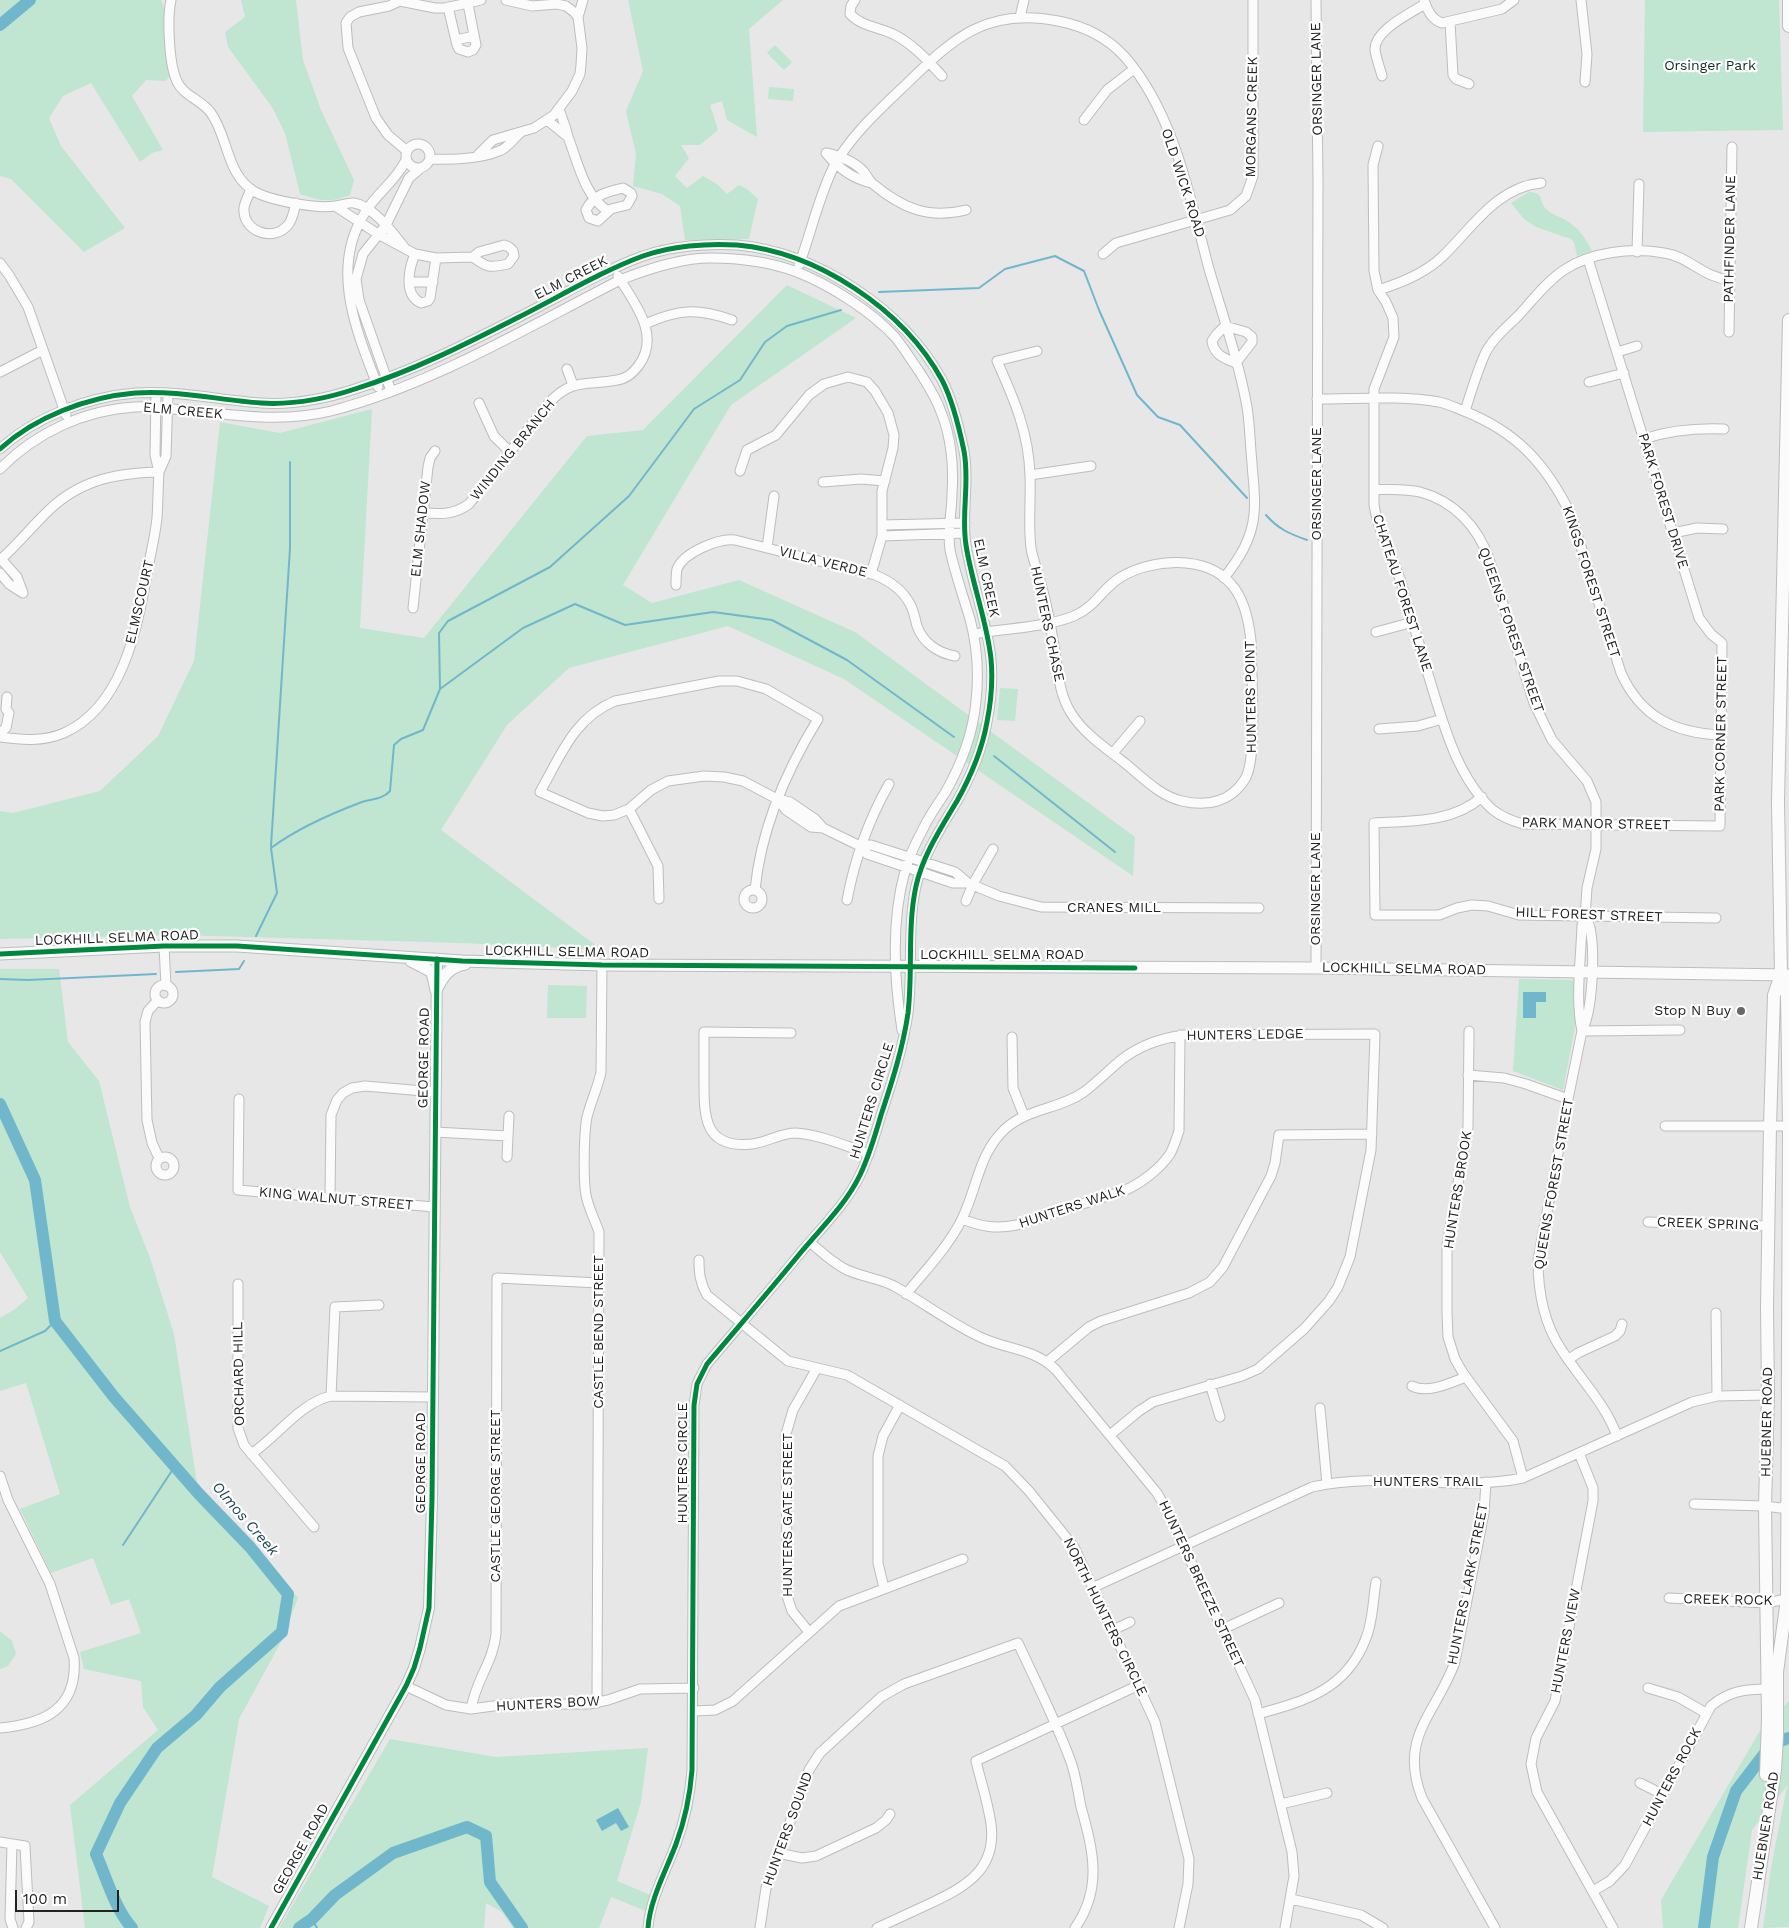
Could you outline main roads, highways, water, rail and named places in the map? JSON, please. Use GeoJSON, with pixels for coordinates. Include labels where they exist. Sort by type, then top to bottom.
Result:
{"type":"FeatureCollection","features":[{"type":"Feature","properties":{"kind":"main road"},"geometry":{"type":"LineString","coordinates":[[1789,0],[1789,26]]}},
{"type":"Feature","properties":{"kind":"main road","name":"HUEBNER ROAD"},"geometry":{"type":"LineString","coordinates":[[1751,1928],[1775,1770],[1778,1672],[1787,1599],[1789,1126],[1787,995],[1778,801],[1786,556],[1789,320]]}},
{"type":"Feature","properties":{"kind":"main road","name":"LOCKHILL SELMA ROAD"},"geometry":{"type":"LineString","coordinates":[[0,954],[164,946],[237,946],[481,962],[602,965],[1316,968],[1785,975]]}},
{"type":"Feature","properties":{"kind":"main road"},"geometry":{"type":"LineString","coordinates":[[402,957],[432,972],[436,990],[451,968],[481,962]]}},
{"type":"Feature","properties":{"kind":"main road","name":"HUEBNER ROAD"},"geometry":{"type":"LineString","coordinates":[[1743,1928],[1766,1777],[1768,1689],[1765,1506],[1768,1395],[1770,1126],[1774,995],[1785,975]]}},
{"type":"Feature","properties":{"kind":"main road"},"geometry":{"type":"LineString","coordinates":[[1768,1395],[1788,1396]]}},
{"type":"Feature","properties":{"kind":"water"},"geometry":{"type":"Polygon","coordinates":[[[1523,992],[1546,992],[1546,1002],[1536,1002],[1536,1018],[1523,1018],[1523,992]]]}},
{"type":"Feature","properties":{"kind":"water"},"geometry":{"type":"Polygon","coordinates":[[[618,1808],[629,1827],[621,1831],[616,1823],[602,1831],[596,1820],[618,1808]]]}},
{"type":"Feature","properties":{"kind":"waterway"},"geometry":{"type":"LineString","coordinates":[[0,25],[30,0]]}},
{"type":"Feature","properties":{"kind":"waterway"},"geometry":{"type":"LineString","coordinates":[[879,292],[979,288],[1005,269],[1055,256],[1084,271],[1099,310],[1137,395],[1158,417],[1180,425],[1247,498]]}},
{"type":"Feature","properties":{"kind":"waterway"},"geometry":{"type":"LineString","coordinates":[[256,936],[277,893],[271,848],[315,822],[338,811],[381,797],[390,791],[394,745],[401,739],[423,730],[440,689],[439,633],[448,621],[550,567],[629,496],[694,409],[740,380],[765,342],[787,326],[841,310]]}},
{"type":"Feature","properties":{"kind":"waterway"},"geometry":{"type":"LineString","coordinates":[[271,846],[290,548],[290,462]]}},
{"type":"Feature","properties":{"kind":"waterway"},"geometry":{"type":"LineString","coordinates":[[1266,515],[1275,524],[1295,536],[1307,540]]}},
{"type":"Feature","properties":{"kind":"waterway"},"geometry":{"type":"LineString","coordinates":[[440,689],[523,628],[575,604],[625,625],[713,612],[772,620],[847,660],[954,737]]}},
{"type":"Feature","properties":{"kind":"waterway"},"geometry":{"type":"LineString","coordinates":[[994,756],[1115,852]]}},
{"type":"Feature","properties":{"kind":"waterway"},"geometry":{"type":"LineString","coordinates":[[176,972],[239,969],[244,961]]}},
{"type":"Feature","properties":{"kind":"waterway"},"geometry":{"type":"LineString","coordinates":[[0,979],[28,980],[156,974]]}},
{"type":"Feature","properties":{"kind":"waterway","name":"Olmos Creek"},"geometry":{"type":"LineString","coordinates":[[0,1104],[35,1180],[55,1321],[114,1397],[199,1494],[250,1547],[288,1594],[282,1632],[220,1687],[196,1715],[157,1748],[120,1803],[96,1854],[120,1911],[132,1928]]}},
{"type":"Feature","properties":{"kind":"waterway"},"geometry":{"type":"LineString","coordinates":[[0,1351],[45,1331],[55,1321]]}},
{"type":"Feature","properties":{"kind":"waterway"},"geometry":{"type":"LineString","coordinates":[[123,1545],[175,1466]]}},
{"type":"Feature","properties":{"kind":"waterway","name":"Olmos Creek"},"geometry":{"type":"LineString","coordinates":[[1704,1928],[1713,1857],[1736,1791],[1772,1744],[1789,1738]]}},
{"type":"Feature","properties":{"kind":"waterway","name":"Olmos Creek"},"geometry":{"type":"LineString","coordinates":[[299,1928],[312,1919],[335,1895],[393,1853],[467,1827],[486,1836],[490,1882],[522,1928]]}},
{"type":"Feature","properties":{"kind":"waterway"},"geometry":{"type":"LineString","coordinates":[[312,1919],[317,1928]]}},
{"type":"Feature","properties":{"kind":"place","name":"Stop N Buy"},"geometry":{"type":"Point","coordinates":[1741,1011]}},
{"type":"Feature","properties":{"kind":"park label","name":"Orsinger Park"},"geometry":{"type":"Point","coordinates":[1710,66]}}]}
